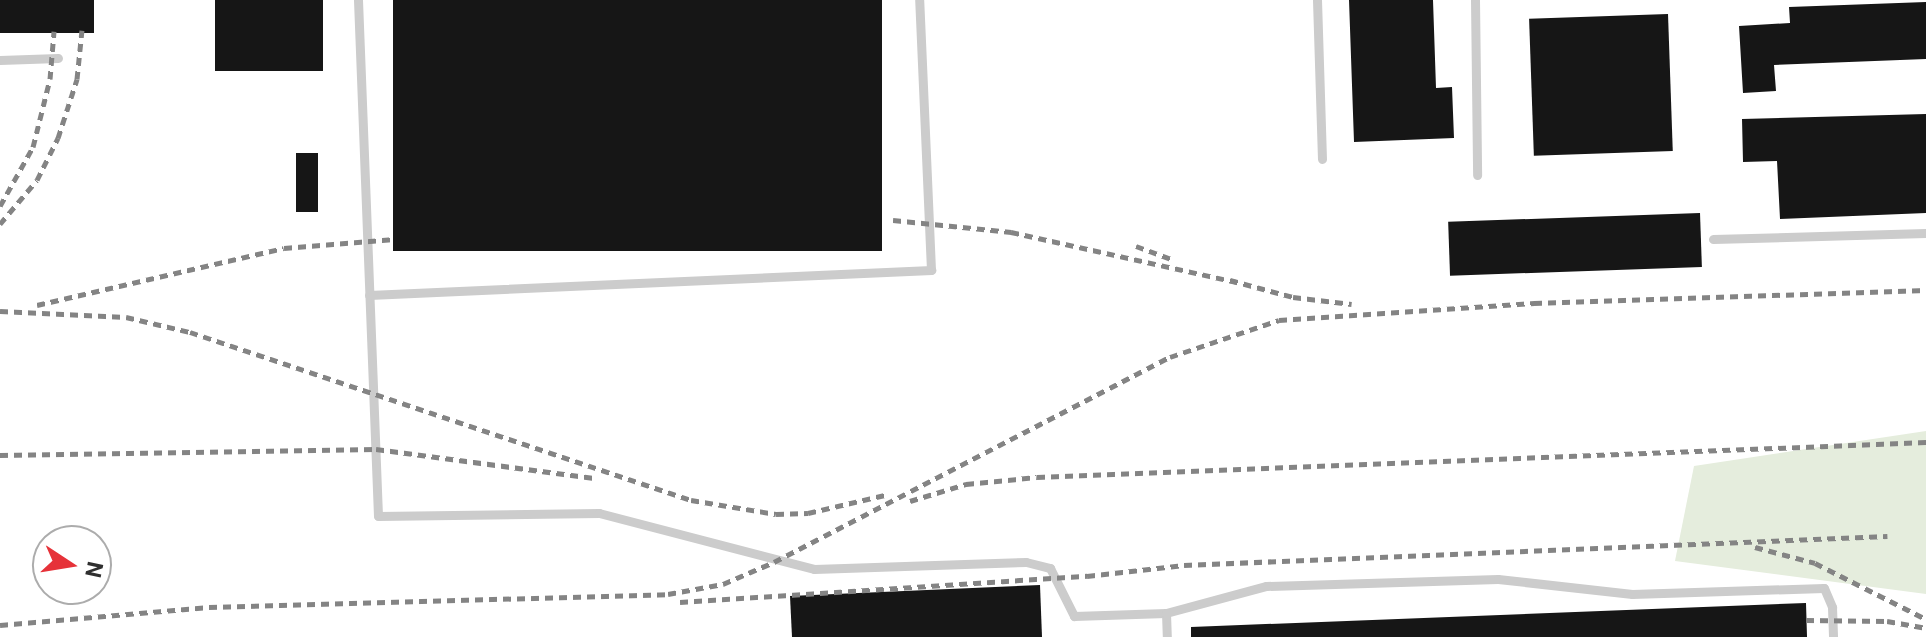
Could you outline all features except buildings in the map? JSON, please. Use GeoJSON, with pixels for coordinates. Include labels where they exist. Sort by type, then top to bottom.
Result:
{"type":"FeatureCollection","features":[{"type":"Feature","properties":{"kind":"lane"},"geometry":{"type":"LineString","coordinates":[[358,0],[378,516],[599,513],[814,569],[1026,562],[1050,568],[1074,616],[1166,613],[1266,586],[1498,579],[1632,594],[1824,588],[1832,607],[1833,637]]}},
{"type":"Feature","properties":{"kind":"lane"},"geometry":{"type":"LineString","coordinates":[[369,295],[931,270],[919,0]]}},
{"type":"Feature","properties":{"kind":"lane"},"geometry":{"type":"LineString","coordinates":[[1317,0],[1322,159]]}},
{"type":"Feature","properties":{"kind":"lane"},"geometry":{"type":"LineString","coordinates":[[1475,0],[1477,175]]}},
{"type":"Feature","properties":{"kind":"lane"},"geometry":{"type":"LineString","coordinates":[[0,60],[58,58]]}},
{"type":"Feature","properties":{"kind":"lane"},"geometry":{"type":"LineString","coordinates":[[1713,239],[1926,233]]}},
{"type":"Feature","properties":{"kind":"lane"},"geometry":{"type":"LineString","coordinates":[[1166,613],[1167,637]]}},
{"type":"Feature","properties":{"kind":"green space"},"geometry":{"type":"Polygon","coordinates":[[[1926,431],[1926,594],[1675,561],[1694,466],[1926,431]]]}},
{"type":"Feature","properties":{"kind":"railway"},"geometry":{"type":"LineString","coordinates":[[0,224],[37,180],[58,138],[77,79],[82,30]]}},
{"type":"Feature","properties":{"kind":"railway"},"geometry":{"type":"LineString","coordinates":[[0,206],[33,147],[50,79],[54,31]]}},
{"type":"Feature","properties":{"kind":"railway"},"geometry":{"type":"LineString","coordinates":[[893,220],[1011,232],[1241,283]]}},
{"type":"Feature","properties":{"kind":"railway"},"geometry":{"type":"LineString","coordinates":[[37,305],[284,248],[395,239]]}},
{"type":"Feature","properties":{"kind":"railway"},"geometry":{"type":"LineString","coordinates":[[1136,246],[1174,260]]}},
{"type":"Feature","properties":{"kind":"railway"},"geometry":{"type":"LineString","coordinates":[[1230,280],[1293,297],[1352,304]]}},
{"type":"Feature","properties":{"kind":"railway"},"geometry":{"type":"LineString","coordinates":[[0,625],[209,607],[668,594],[723,584],[774,562],[1170,357],[1279,320],[1534,303],[1926,290]]}},
{"type":"Feature","properties":{"kind":"railway"},"geometry":{"type":"LineString","coordinates":[[0,311],[126,317],[190,332],[691,500],[776,514],[808,513],[885,495]]}},
{"type":"Feature","properties":{"kind":"railway"},"geometry":{"type":"LineString","coordinates":[[910,501],[966,484],[1037,477],[1926,442]]}},
{"type":"Feature","properties":{"kind":"railway"},"geometry":{"type":"LineString","coordinates":[[0,455],[376,449],[594,478]]}},
{"type":"Feature","properties":{"kind":"railway"},"geometry":{"type":"LineString","coordinates":[[680,602],[1087,576],[1184,565],[1887,536]]}},
{"type":"Feature","properties":{"kind":"railway"},"geometry":{"type":"LineString","coordinates":[[1755,547],[1815,563],[1926,619]]}},
{"type":"Feature","properties":{"kind":"railway"},"geometry":{"type":"LineString","coordinates":[[1806,620],[1887,621],[1926,628]]}}]}
